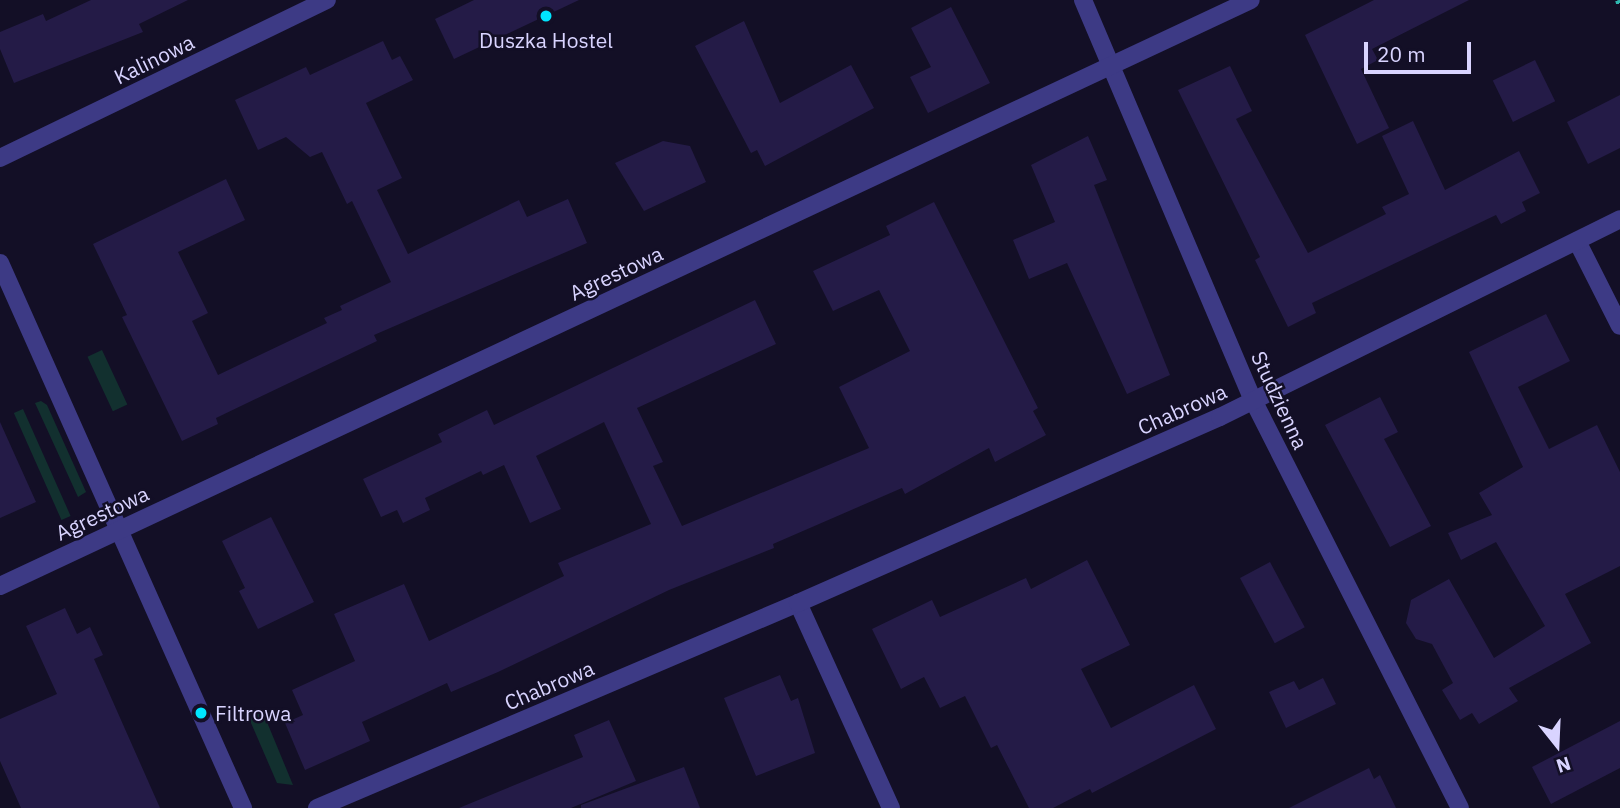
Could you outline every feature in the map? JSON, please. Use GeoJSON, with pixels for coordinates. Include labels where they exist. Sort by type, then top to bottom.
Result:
{"type":"FeatureCollection","features":[{"type":"Feature","properties":{"kind":"street","name":"Kalinowa"},"geometry":{"type":"LineString","coordinates":[[0,158],[327,0]]}},
{"type":"Feature","properties":{"kind":"street","name":"Studzienna"},"geometry":{"type":"LineString","coordinates":[[1083,0],[1254,402],[1460,808]]}},
{"type":"Feature","properties":{"kind":"street","name":"Agrestowa"},"geometry":{"type":"LineString","coordinates":[[0,586],[1111,68],[1251,0]]}},
{"type":"Feature","properties":{"kind":"street","name":"Chabrowa"},"geometry":{"type":"LineString","coordinates":[[317,808],[799,603],[1254,402],[1620,219]]}},
{"type":"Feature","properties":{"kind":"street"},"geometry":{"type":"LineString","coordinates":[[1577,242],[1620,327]]}},
{"type":"Feature","properties":{"kind":"street"},"geometry":{"type":"LineString","coordinates":[[0,263],[243,808]]}},
{"type":"Feature","properties":{"kind":"street"},"geometry":{"type":"LineString","coordinates":[[799,603],[891,808]]}},
{"type":"Feature","properties":{"kind":"path"},"geometry":{"type":"LineString","coordinates":[[1618,0],[1620,8]]}},
{"type":"Feature","properties":{"kind":"green space"},"geometry":{"type":"Polygon","coordinates":[[[102,350],[127,404],[113,411],[87,357],[102,350]]]}},
{"type":"Feature","properties":{"kind":"green space"},"geometry":{"type":"Polygon","coordinates":[[[41,401],[47,405],[86,492],[78,497],[35,403],[41,401]]]}},
{"type":"Feature","properties":{"kind":"green space"},"geometry":{"type":"Polygon","coordinates":[[[23,409],[71,516],[61,520],[14,413],[23,409]]]}},
{"type":"Feature","properties":{"kind":"green space"},"geometry":{"type":"Polygon","coordinates":[[[262,710],[293,785],[277,783],[248,716],[262,710]]]}},
{"type":"Feature","properties":{"kind":"building"},"geometry":{"type":"Polygon","coordinates":[[[91,0],[188,0],[139,24],[143,32],[14,83],[0,49],[0,32],[43,14],[46,21],[91,0]]]}},
{"type":"Feature","properties":{"kind":"building"},"geometry":{"type":"Polygon","coordinates":[[[474,0],[579,0],[454,59],[435,19],[474,0]]]}},
{"type":"Feature","properties":{"kind":"building"},"geometry":{"type":"Polygon","coordinates":[[[1374,0],[1469,0],[1372,49],[1378,60],[1361,69],[1389,128],[1357,144],[1305,35],[1374,0]]]}},
{"type":"Feature","properties":{"kind":"building"},"geometry":{"type":"Polygon","coordinates":[[[951,7],[990,83],[928,113],[910,77],[931,67],[911,28],[951,7]]]}},
{"type":"Feature","properties":{"kind":"building"},"geometry":{"type":"Polygon","coordinates":[[[744,21],[780,103],[851,65],[874,108],[765,166],[757,150],[751,153],[695,46],[744,21]]]}},
{"type":"Feature","properties":{"kind":"building"},"geometry":{"type":"Polygon","coordinates":[[[383,41],[392,60],[400,56],[413,80],[366,103],[402,178],[377,190],[408,254],[519,200],[527,217],[568,199],[587,243],[374,335],[377,341],[216,418],[218,424],[182,441],[122,317],[127,315],[93,244],[226,179],[245,220],[178,252],[208,313],[192,321],[218,375],[327,323],[324,318],[342,310],[340,306],[391,282],[352,201],[347,204],[322,152],[310,157],[286,137],[258,150],[235,100],[306,67],[310,75],[383,41]]]}},
{"type":"Feature","properties":{"kind":"building"},"geometry":{"type":"Polygon","coordinates":[[[1535,60],[1555,101],[1513,122],[1493,81],[1535,60]]]}},
{"type":"Feature","properties":{"kind":"building"},"geometry":{"type":"Polygon","coordinates":[[[1230,66],[1252,111],[1236,119],[1308,253],[1386,214],[1382,207],[1409,194],[1382,136],[1413,121],[1445,190],[1519,151],[1540,193],[1522,202],[1526,211],[1501,224],[1496,215],[1312,303],[1316,313],[1288,327],[1255,260],[1260,257],[1178,90],[1230,66]]]}},
{"type":"Feature","properties":{"kind":"building"},"geometry":{"type":"Polygon","coordinates":[[[1620,95],[1620,148],[1588,164],[1567,122],[1620,95]]]}},
{"type":"Feature","properties":{"kind":"building"},"geometry":{"type":"Polygon","coordinates":[[[1088,136],[1107,180],[1094,185],[1170,375],[1127,394],[1067,263],[1029,279],[1013,240],[1055,222],[1031,165],[1088,136]]]}},
{"type":"Feature","properties":{"kind":"building"},"geometry":{"type":"Polygon","coordinates":[[[663,141],[690,146],[706,182],[644,211],[615,163],[663,141]]]}},
{"type":"Feature","properties":{"kind":"building"},"geometry":{"type":"Polygon","coordinates":[[[934,202],[1038,408],[1033,411],[1046,435],[995,462],[989,448],[905,494],[902,488],[773,544],[774,548],[669,590],[451,692],[447,683],[362,722],[370,741],[305,770],[285,723],[303,715],[292,690],[355,661],[334,614],[404,584],[429,641],[564,576],[558,563],[651,524],[604,422],[536,456],[561,509],[530,523],[504,465],[483,475],[481,471],[425,498],[430,510],[403,523],[397,510],[381,517],[363,479],[442,442],[438,434],[487,410],[494,425],[755,300],[776,344],[637,408],[663,462],[653,466],[682,526],[869,448],[839,387],[910,351],[879,290],[833,311],[813,271],[890,235],[886,226],[934,202]]]}},
{"type":"Feature","properties":{"kind":"building"},"geometry":{"type":"Polygon","coordinates":[[[1546,314],[1570,361],[1518,387],[1549,449],[1597,425],[1620,472],[1620,566],[1565,594],[1591,643],[1509,688],[1518,701],[1479,724],[1472,713],[1460,720],[1442,690],[1453,683],[1432,644],[1416,639],[1406,623],[1411,600],[1449,579],[1494,658],[1545,626],[1496,542],[1461,560],[1448,533],[1492,515],[1479,493],[1523,467],[1469,352],[1546,314]]]}},
{"type":"Feature","properties":{"kind":"building"},"geometry":{"type":"Polygon","coordinates":[[[1380,397],[1398,432],[1384,439],[1431,526],[1390,547],[1325,425],[1380,397]]]}},
{"type":"Feature","properties":{"kind":"building"},"geometry":{"type":"Polygon","coordinates":[[[0,422],[36,502],[0,518],[0,422]]]}},
{"type":"Feature","properties":{"kind":"building"},"geometry":{"type":"Polygon","coordinates":[[[271,517],[314,602],[258,629],[239,591],[245,588],[222,541],[271,517]]]}},
{"type":"Feature","properties":{"kind":"building"},"geometry":{"type":"Polygon","coordinates":[[[1087,560],[1130,645],[1081,669],[1111,728],[1194,685],[1216,729],[1092,793],[1090,789],[1053,808],[1029,808],[997,745],[991,748],[965,696],[940,708],[924,677],[901,689],[872,629],[932,600],[940,617],[1026,578],[1031,589],[1087,560]]]}},
{"type":"Feature","properties":{"kind":"building"},"geometry":{"type":"Polygon","coordinates":[[[1270,562],[1305,627],[1275,643],[1240,578],[1270,562]]]}},
{"type":"Feature","properties":{"kind":"building"},"geometry":{"type":"Polygon","coordinates":[[[65,608],[77,634],[90,627],[103,655],[94,659],[160,808],[21,808],[0,761],[0,719],[57,694],[26,626],[65,608]]]}},
{"type":"Feature","properties":{"kind":"building"},"geometry":{"type":"Polygon","coordinates":[[[780,675],[791,701],[798,698],[815,753],[756,776],[724,698],[780,675]]]}},
{"type":"Feature","properties":{"kind":"building"},"geometry":{"type":"Polygon","coordinates":[[[1323,678],[1336,704],[1286,728],[1269,692],[1294,681],[1299,690],[1323,678]]]}},
{"type":"Feature","properties":{"kind":"building"},"geometry":{"type":"Polygon","coordinates":[[[609,720],[636,781],[571,808],[459,808],[583,757],[574,735],[609,720]]]}},
{"type":"Feature","properties":{"kind":"building"},"geometry":{"type":"Polygon","coordinates":[[[1620,721],[1620,768],[1551,804],[1532,767],[1620,721]]]}},
{"type":"Feature","properties":{"kind":"building"},"geometry":{"type":"Polygon","coordinates":[[[684,767],[700,808],[581,808],[581,805],[684,767]]]}},
{"type":"Feature","properties":{"kind":"building"},"geometry":{"type":"Polygon","coordinates":[[[1369,768],[1374,779],[1380,775],[1396,808],[1289,808],[1369,768]]]}},
{"type":"Feature","properties":{"kind":"place","name":"Duszka Hostel"},"geometry":{"type":"Point","coordinates":[546,16]}},
{"type":"Feature","properties":{"kind":"place","name":"Filtrowa"},"geometry":{"type":"Point","coordinates":[201,713]}}]}
